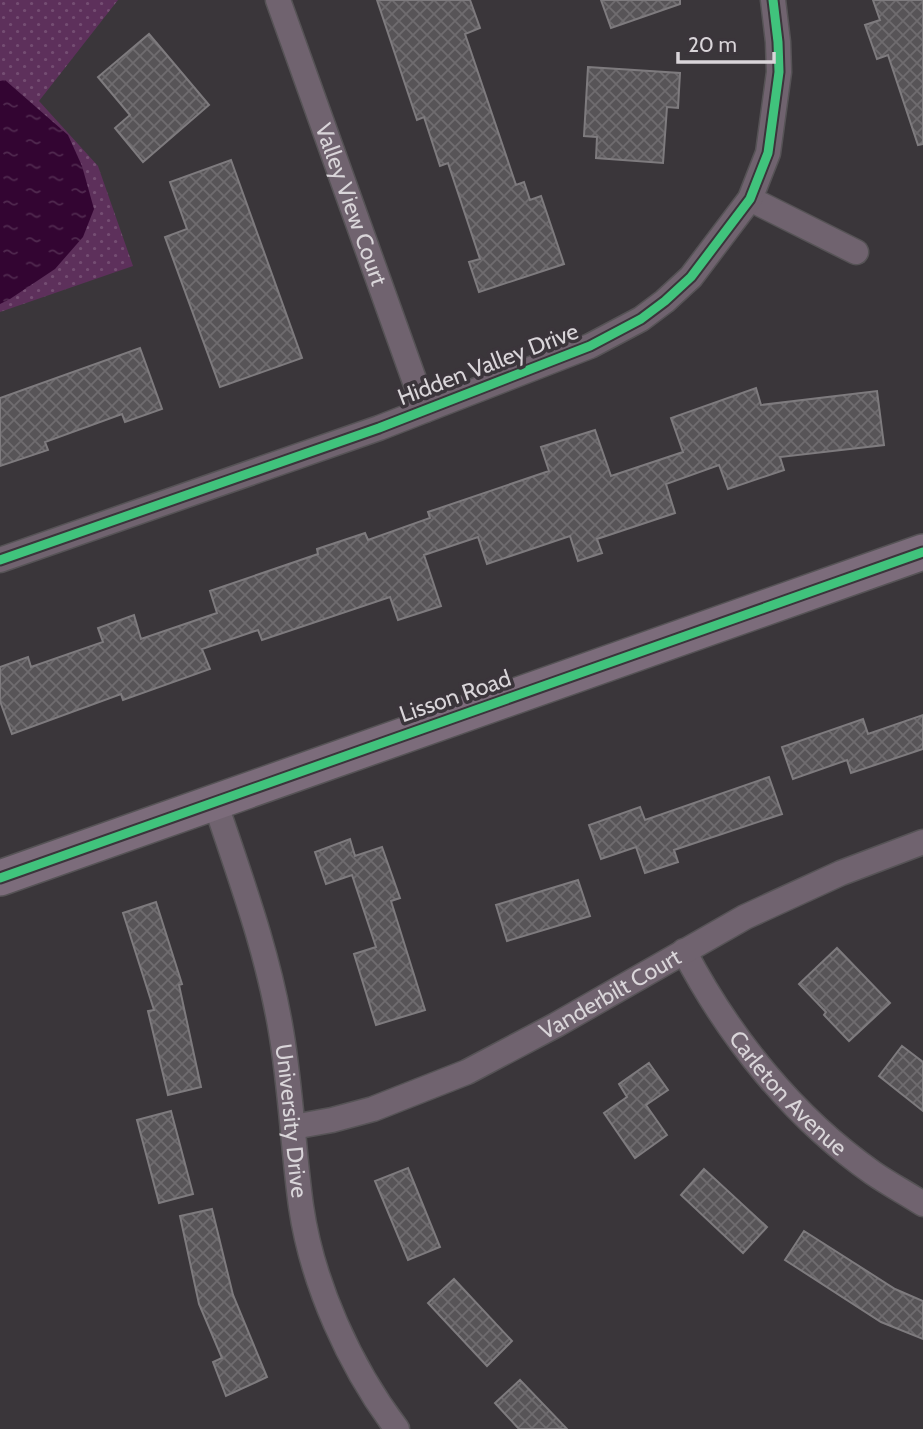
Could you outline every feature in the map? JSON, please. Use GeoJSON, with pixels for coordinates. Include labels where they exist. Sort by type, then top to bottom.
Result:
{"type":"FeatureCollection","features":[{"type":"Feature","properties":{"kind":"street","name":"Valley View Court"},"geometry":{"type":"LineString","coordinates":[[278,0],[425,410]]}},
{"type":"Feature","properties":{"kind":"street","name":"Hidden Valley Drive"},"geometry":{"type":"LineString","coordinates":[[0,560],[425,410],[590,346],[641,319],[691,277],[750,200],[768,153],[779,72],[773,0]]}},
{"type":"Feature","properties":{"kind":"street"},"geometry":{"type":"LineString","coordinates":[[750,200],[856,252]]}},
{"type":"Feature","properties":{"kind":"street","name":"Lisson Road"},"geometry":{"type":"LineString","coordinates":[[0,877],[923,552]]}},
{"type":"Feature","properties":{"kind":"street","name":"University Drive"},"geometry":{"type":"LineString","coordinates":[[215,802],[251,907],[271,981],[282,1032],[302,1209],[321,1287],[363,1379],[397,1429]]}},
{"type":"Feature","properties":{"kind":"street","name":"Vanderbilt Court"},"geometry":{"type":"LineString","coordinates":[[293,1127],[373,1109],[467,1072],[556,1025],[746,917],[841,873],[923,842]]}},
{"type":"Feature","properties":{"kind":"street","name":"Carleton Avenue"},"geometry":{"type":"LineString","coordinates":[[684,951],[724,1020],[780,1090],[826,1135],[873,1172],[923,1204]]}},
{"type":"Feature","properties":{"kind":"shaded area"},"geometry":{"type":"Polygon","coordinates":[[[0,0],[118,0],[39,101],[98,166],[133,266],[0,312],[0,0]]]}},
{"type":"Feature","properties":{"kind":"water"},"geometry":{"type":"Polygon","coordinates":[[[5,80],[68,135],[82,166],[94,209],[83,237],[55,269],[0,304],[0,81],[5,80]]]}},
{"type":"Feature","properties":{"kind":"building"},"geometry":{"type":"Polygon","coordinates":[[[377,0],[470,0],[480,28],[465,34],[516,185],[524,182],[530,200],[541,196],[564,264],[479,292],[469,262],[480,259],[448,163],[440,166],[424,117],[417,120],[377,0]]]}},
{"type":"Feature","properties":{"kind":"building"},"geometry":{"type":"Polygon","coordinates":[[[601,0],[680,0],[680,4],[611,28],[601,0]]]}},
{"type":"Feature","properties":{"kind":"building"},"geometry":{"type":"Polygon","coordinates":[[[873,0],[923,0],[923,144],[918,145],[888,55],[877,59],[865,25],[880,20],[873,0]]]}},
{"type":"Feature","properties":{"kind":"building"},"geometry":{"type":"Polygon","coordinates":[[[149,34],[209,105],[143,162],[115,128],[130,115],[98,77],[149,34]]]}},
{"type":"Feature","properties":{"kind":"building"},"geometry":{"type":"Polygon","coordinates":[[[588,67],[680,73],[678,108],[667,107],[663,163],[596,158],[597,137],[584,136],[588,67]]]}},
{"type":"Feature","properties":{"kind":"building"},"geometry":{"type":"Polygon","coordinates":[[[231,160],[302,358],[220,387],[165,237],[187,229],[170,182],[231,160]]]}},
{"type":"Feature","properties":{"kind":"building"},"geometry":{"type":"Polygon","coordinates":[[[140,348],[162,409],[125,422],[122,414],[45,442],[48,450],[0,466],[0,398],[140,348]]]}},
{"type":"Feature","properties":{"kind":"building"},"geometry":{"type":"Polygon","coordinates":[[[756,388],[761,405],[877,391],[884,445],[780,457],[784,470],[728,489],[719,465],[666,484],[675,513],[597,539],[602,553],[578,561],[570,536],[487,564],[478,537],[424,555],[441,606],[398,620],[390,597],[262,640],[258,630],[202,649],[210,669],[123,700],[121,694],[12,734],[0,701],[0,667],[28,657],[31,667],[103,642],[98,628],[134,615],[141,639],[217,613],[210,591],[318,554],[317,549],[365,533],[368,540],[430,518],[428,512],[549,471],[541,447],[595,430],[611,476],[683,452],[671,418],[756,388]]]}},
{"type":"Feature","properties":{"kind":"building"},"geometry":{"type":"Polygon","coordinates":[[[923,715],[923,749],[851,773],[847,760],[793,779],[782,747],[863,719],[868,734],[923,715]]]}},
{"type":"Feature","properties":{"kind":"building"},"geometry":{"type":"Polygon","coordinates":[[[769,777],[782,814],[674,850],[678,862],[645,873],[636,847],[601,859],[589,825],[640,807],[645,820],[769,777]]]}},
{"type":"Feature","properties":{"kind":"building"},"geometry":{"type":"Polygon","coordinates":[[[350,839],[355,856],[382,847],[400,898],[391,901],[425,1010],[376,1025],[354,954],[376,947],[352,875],[326,884],[315,852],[350,839]]]}},
{"type":"Feature","properties":{"kind":"building"},"geometry":{"type":"Polygon","coordinates":[[[578,880],[590,916],[507,941],[496,905],[578,880]]]}},
{"type":"Feature","properties":{"kind":"building"},"geometry":{"type":"Polygon","coordinates":[[[156,902],[182,984],[179,985],[201,1087],[168,1095],[148,1011],[154,1010],[123,913],[156,902]]]}},
{"type":"Feature","properties":{"kind":"building"},"geometry":{"type":"Polygon","coordinates":[[[837,948],[890,1003],[849,1041],[799,984],[837,948]]]}},
{"type":"Feature","properties":{"kind":"building"},"geometry":{"type":"Polygon","coordinates":[[[902,1046],[923,1062],[923,1111],[879,1076],[902,1046]]]}},
{"type":"Feature","properties":{"kind":"building"},"geometry":{"type":"Polygon","coordinates":[[[649,1063],[668,1090],[646,1105],[667,1135],[635,1158],[604,1113],[627,1097],[619,1084],[649,1063]]]}},
{"type":"Feature","properties":{"kind":"building"},"geometry":{"type":"Polygon","coordinates":[[[171,1111],[193,1194],[159,1203],[137,1120],[171,1111]]]}},
{"type":"Feature","properties":{"kind":"building"},"geometry":{"type":"Polygon","coordinates":[[[408,1168],[440,1247],[408,1260],[375,1181],[408,1168]]]}},
{"type":"Feature","properties":{"kind":"building"},"geometry":{"type":"Polygon","coordinates":[[[704,1169],[767,1227],[743,1253],[681,1195],[704,1169]]]}},
{"type":"Feature","properties":{"kind":"building"},"geometry":{"type":"Polygon","coordinates":[[[212,1209],[233,1295],[267,1377],[226,1396],[213,1362],[222,1358],[199,1304],[180,1216],[212,1209]]]}},
{"type":"Feature","properties":{"kind":"building"},"geometry":{"type":"Polygon","coordinates":[[[804,1231],[895,1289],[923,1301],[923,1339],[881,1322],[785,1260],[804,1231]]]}},
{"type":"Feature","properties":{"kind":"building"},"geometry":{"type":"Polygon","coordinates":[[[454,1279],[512,1341],[487,1366],[428,1303],[454,1279]]]}},
{"type":"Feature","properties":{"kind":"building"},"geometry":{"type":"Polygon","coordinates":[[[520,1380],[567,1429],[519,1429],[495,1403],[520,1380]]]}},
{"type":"Feature","properties":{"kind":"cycle path"},"geometry":{"type":"LineString","coordinates":[[0,560],[379,428],[590,346],[641,319],[691,277],[750,199],[768,153],[779,72],[773,0]]}},
{"type":"Feature","properties":{"kind":"cycle path"},"geometry":{"type":"LineString","coordinates":[[0,878],[923,552]]}}]}
